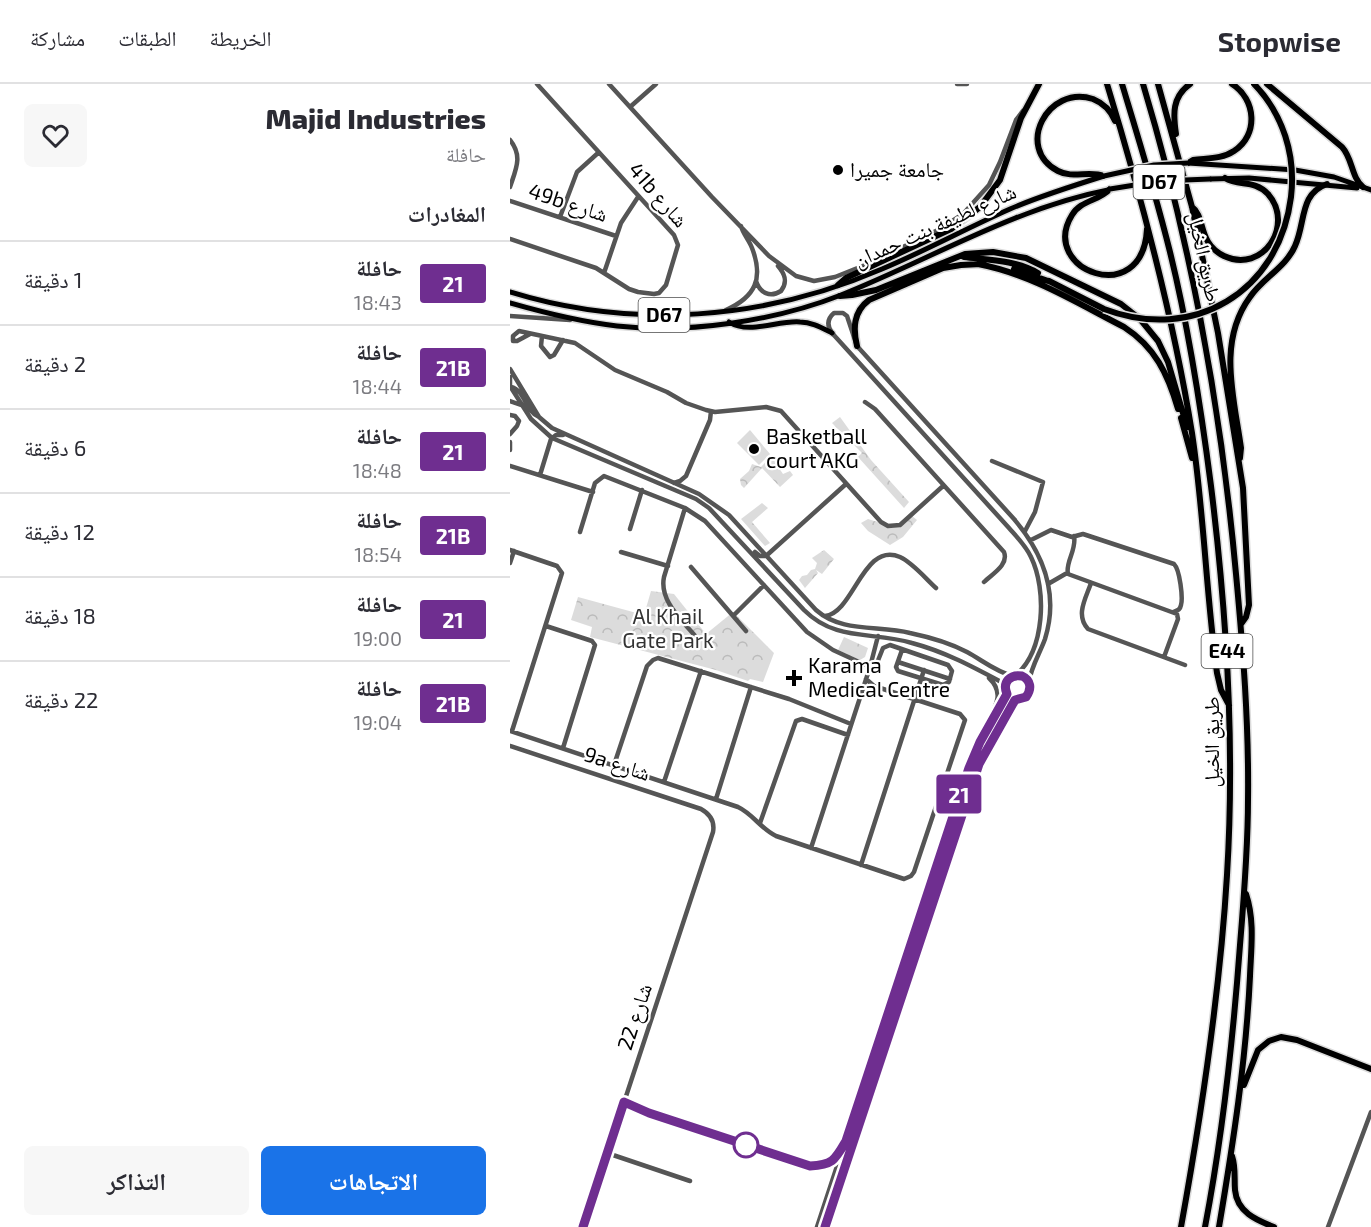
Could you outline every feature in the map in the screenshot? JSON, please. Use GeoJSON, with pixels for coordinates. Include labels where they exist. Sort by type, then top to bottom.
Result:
{"type":"FeatureCollection","features":[{"type":"Feature","properties":{"kind":"highway"},"geometry":{"type":"LineString","coordinates":[[838,285],[849,277],[951,229],[980,207],[1000,180],[1024,111],[1039,84]]}},
{"type":"Feature","properties":{"kind":"highway"},"geometry":{"type":"LineString","coordinates":[[1107,84],[1147,222],[1172,327],[1192,435],[1215,661],[1221,690],[1229,705]]}},
{"type":"Feature","properties":{"kind":"highway","name":"طريق الخيل"},"geometry":{"type":"LineString","coordinates":[[1122,84],[1170,253],[1199,399],[1217,534],[1229,705],[1228,834],[1219,964],[1207,1068],[1181,1227]]}},
{"type":"Feature","properties":{"kind":"highway","name":"طريق الخيل"},"geometry":{"type":"LineString","coordinates":[[1143,84],[1173,193],[1200,312],[1228,496],[1241,624],[1247,727],[1248,778],[1244,890],[1233,1047],[1205,1227]]}},
{"type":"Feature","properties":{"kind":"highway"},"geometry":{"type":"LineString","coordinates":[[1158,84],[1192,207],[1218,333],[1238,461],[1245,512],[1249,605],[1246,617],[1241,624]]}},
{"type":"Feature","properties":{"kind":"highway"},"geometry":{"type":"LineString","coordinates":[[1175,143],[1173,114],[1175,104],[1180,93],[1191,84]]}},
{"type":"Feature","properties":{"kind":"highway"},"geometry":{"type":"LineString","coordinates":[[1188,163],[1193,160],[1213,161],[1233,152],[1245,140],[1252,124],[1252,115],[1248,100],[1232,84]]}},
{"type":"Feature","properties":{"kind":"highway"},"geometry":{"type":"LineString","coordinates":[[957,256],[1015,264],[1035,272],[1104,309],[1124,316],[1156,320],[1177,319],[1198,315],[1218,307],[1240,292],[1268,262],[1278,245],[1287,218],[1292,166],[1286,138],[1280,121],[1254,84]]}},
{"type":"Feature","properties":{"kind":"highway"},"geometry":{"type":"LineString","coordinates":[[1267,84],[1342,147],[1349,156],[1356,180],[1363,187]]}},
{"type":"Feature","properties":{"kind":"highway"},"geometry":{"type":"LineString","coordinates":[[1104,176],[1094,173],[1064,174],[1044,159],[1038,144],[1038,127],[1043,115],[1059,100],[1072,96],[1084,96],[1103,105],[1113,116],[1121,140],[1126,146]]}},
{"type":"Feature","properties":{"kind":"highway"},"geometry":{"type":"LineString","coordinates":[[1192,207],[1198,214],[1205,238],[1219,253],[1232,259],[1244,260],[1265,251],[1272,244],[1278,231],[1279,219],[1274,202],[1266,192],[1256,186],[1229,181],[1225,178]]}},
{"type":"Feature","properties":{"kind":"highway"},"geometry":{"type":"LineString","coordinates":[[1238,461],[1241,448],[1229,358],[1232,335],[1239,314],[1251,296],[1294,249],[1309,196],[1327,184]]}},
{"type":"Feature","properties":{"kind":"highway"},"geometry":{"type":"LineString","coordinates":[[1110,189],[1105,194],[1087,201],[1072,215],[1066,234],[1067,246],[1072,257],[1090,273],[1112,276],[1119,274],[1133,265],[1145,244],[1147,222]]}},
{"type":"Feature","properties":{"kind":"highway"},"geometry":{"type":"LineString","coordinates":[[840,296],[876,290],[957,256],[993,252],[1026,258],[1121,304],[1131,310],[1149,329],[1165,355],[1186,423],[1192,435]]}},
{"type":"Feature","properties":{"kind":"highway"},"geometry":{"type":"LineString","coordinates":[[978,264],[1029,279],[1124,327],[1144,342],[1156,355],[1165,371],[1196,469]]}},
{"type":"Feature","properties":{"kind":"highway"},"geometry":{"type":"LineString","coordinates":[[857,346],[854,330],[856,317],[864,303],[943,268],[978,264],[1001,265],[1051,282]]}},
{"type":"Feature","properties":{"kind":"highway"},"geometry":{"type":"LineString","coordinates":[[1219,1227],[1232,1154],[1248,1022],[1252,932],[1250,910],[1244,890]]}},
{"type":"Feature","properties":{"kind":"highway"},"geometry":{"type":"LineString","coordinates":[[1240,1097],[1258,1050],[1266,1043],[1281,1037],[1299,1041],[1371,1069]]}},
{"type":"Feature","properties":{"kind":"highway"},"geometry":{"type":"LineString","coordinates":[[1232,1154],[1236,1195],[1241,1207],[1254,1219],[1274,1227]]}},
{"type":"Feature","properties":{"kind":"main road","name":"شارع لطيفة بنت حمدان"},"geometry":{"type":"LineString","coordinates":[[1213,161],[1308,172],[1334,177],[1371,191]]}},
{"type":"Feature","properties":{"kind":"main road","name":"شارع لطيفة بنت حمدان"},"geometry":{"type":"LineString","coordinates":[[510,292],[560,305],[617,314],[718,313],[772,304],[838,285],[882,269],[1010,209],[1067,188],[1104,176],[1154,165],[1188,163]]}},
{"type":"Feature","properties":{"kind":"main road","name":"شارع لطيفة بنت حمدان"},"geometry":{"type":"LineString","coordinates":[[510,303],[576,319],[634,327],[729,322],[782,313],[840,296],[1007,223],[1070,199],[1110,189],[1160,182],[1225,178],[1327,184],[1371,191]]}},
{"type":"Feature","properties":{"kind":"main road"},"geometry":{"type":"LineString","coordinates":[[729,322],[744,328],[782,322],[803,322],[816,325],[832,333]]}},
{"type":"Feature","properties":{"kind":"street","name":"41b شارع"},"geometry":{"type":"LineString","coordinates":[[537,84],[678,241],[666,285],[659,293],[629,289],[604,273]]}},
{"type":"Feature","properties":{"kind":"street"},"geometry":{"type":"LineString","coordinates":[[609,84],[772,258],[783,273],[785,280],[783,288],[777,293],[769,294],[758,287],[755,279]]}},
{"type":"Feature","properties":{"kind":"street"},"geometry":{"type":"LineString","coordinates":[[630,107],[656,84]]}},
{"type":"Feature","properties":{"kind":"street"},"geometry":{"type":"LineString","coordinates":[[957,84],[967,84]]}},
{"type":"Feature","properties":{"kind":"street"},"geometry":{"type":"LineString","coordinates":[[772,258],[796,276],[814,281],[827,280],[870,263],[952,222],[973,205],[989,185],[1016,120],[1024,111]]}},
{"type":"Feature","properties":{"kind":"street"},"geometry":{"type":"LineString","coordinates":[[510,140],[518,158],[510,187]]}},
{"type":"Feature","properties":{"kind":"street"},"geometry":{"type":"LineString","coordinates":[[560,217],[577,172],[598,153]]}},
{"type":"Feature","properties":{"kind":"street"},"geometry":{"type":"LineString","coordinates":[[510,239],[596,268],[604,273],[616,236],[627,212],[639,197]]}},
{"type":"Feature","properties":{"kind":"street","name":"49b شارع"},"geometry":{"type":"LineString","coordinates":[[510,201],[616,236]]}},
{"type":"Feature","properties":{"kind":"street"},"geometry":{"type":"LineString","coordinates":[[718,313],[746,300],[753,290],[754,255],[741,226]]}},
{"type":"Feature","properties":{"kind":"street"},"geometry":{"type":"LineString","coordinates":[[825,1227],[984,752],[1015,700],[1026,697],[1030,690],[1029,682],[1049,621],[1050,609],[1043,563],[1025,531],[857,346],[848,320],[843,313],[839,312],[830,316],[828,325],[832,333],[1009,528],[1032,559],[1040,590],[1040,621],[1027,661],[1005,684]]}},
{"type":"Feature","properties":{"kind":"street"},"geometry":{"type":"LineString","coordinates":[[510,316],[576,319]]}},
{"type":"Feature","properties":{"kind":"street"},"geometry":{"type":"LineString","coordinates":[[530,334],[578,345],[615,370],[667,392],[686,403],[711,411],[766,407],[778,409],[787,416],[880,522],[892,527],[900,525],[943,486]]}},
{"type":"Feature","properties":{"kind":"street"},"geometry":{"type":"LineString","coordinates":[[542,336],[541,346],[550,357],[554,355],[563,340]]}},
{"type":"Feature","properties":{"kind":"street"},"geometry":{"type":"LineString","coordinates":[[510,369],[539,417]]}},
{"type":"Feature","properties":{"kind":"street"},"geometry":{"type":"LineString","coordinates":[[510,377],[510,387],[522,405],[535,423],[552,438],[700,502],[713,511],[812,618],[832,630],[889,638],[942,652],[1005,684]]}},
{"type":"Feature","properties":{"kind":"street"},"geometry":{"type":"LineString","coordinates":[[510,387],[517,389],[531,411],[552,428],[691,490],[721,508],[822,616],[842,624],[909,632],[959,648],[1002,673],[1025,677],[1029,682]]}},
{"type":"Feature","properties":{"kind":"street"},"geometry":{"type":"LineString","coordinates":[[510,401],[522,405]]}},
{"type":"Feature","properties":{"kind":"street"},"geometry":{"type":"LineString","coordinates":[[865,402],[875,409],[1005,554],[1004,563],[984,582]]}},
{"type":"Feature","properties":{"kind":"street"},"geometry":{"type":"LineString","coordinates":[[672,483],[687,476],[710,422],[711,411]]}},
{"type":"Feature","properties":{"kind":"street"},"geometry":{"type":"LineString","coordinates":[[510,415],[515,416],[519,421],[510,434]]}},
{"type":"Feature","properties":{"kind":"street"},"geometry":{"type":"LineString","coordinates":[[540,475],[552,438],[558,434],[571,438]]}},
{"type":"Feature","properties":{"kind":"street"},"geometry":{"type":"LineString","coordinates":[[510,442],[510,450]]}},
{"type":"Feature","properties":{"kind":"street"},"geometry":{"type":"LineString","coordinates":[[549,450],[554,444],[561,442]]}},
{"type":"Feature","properties":{"kind":"street"},"geometry":{"type":"LineString","coordinates":[[992,461],[1042,482],[1035,512],[1025,531]]}},
{"type":"Feature","properties":{"kind":"street"},"geometry":{"type":"LineString","coordinates":[[510,466],[592,492]]}},
{"type":"Feature","properties":{"kind":"street"},"geometry":{"type":"LineString","coordinates":[[580,532],[592,492],[598,480],[607,476],[685,508],[705,521],[799,624],[839,654],[869,670],[875,668],[885,646],[890,645],[948,665],[952,670],[948,684],[944,685],[898,671],[896,667],[902,650]]}},
{"type":"Feature","properties":{"kind":"street"},"geometry":{"type":"LineString","coordinates":[[687,476],[691,490]]}},
{"type":"Feature","properties":{"kind":"street"},"geometry":{"type":"LineString","coordinates":[[745,545],[758,556],[766,556],[846,484]]}},
{"type":"Feature","properties":{"kind":"street"},"geometry":{"type":"LineString","coordinates":[[630,529],[642,490]]}},
{"type":"Feature","properties":{"kind":"street"},"geometry":{"type":"LineString","coordinates":[[685,508],[663,581],[665,596],[696,637]]}},
{"type":"Feature","properties":{"kind":"street"},"geometry":{"type":"LineString","coordinates":[[1016,521],[1030,520]]}},
{"type":"Feature","properties":{"kind":"street"},"geometry":{"type":"LineString","coordinates":[[1031,540],[1052,530],[1074,536],[1083,534],[1176,565],[1179,570],[1181,604],[1179,609],[1173,612]]}},
{"type":"Feature","properties":{"kind":"street"},"geometry":{"type":"LineString","coordinates":[[1067,573],[1075,544],[1074,536]]}},
{"type":"Feature","properties":{"kind":"street"},"geometry":{"type":"LineString","coordinates":[[762,550],[773,548]]}},
{"type":"Feature","properties":{"kind":"street"},"geometry":{"type":"LineString","coordinates":[[510,563],[512,551],[557,566],[561,569],[562,575],[511,731],[743,809],[776,836],[902,879],[913,874],[964,723],[963,717],[874,686],[866,679]]}},
{"type":"Feature","properties":{"kind":"street"},"geometry":{"type":"LineString","coordinates":[[621,552],[668,566]]}},
{"type":"Feature","properties":{"kind":"street"},"geometry":{"type":"LineString","coordinates":[[842,624],[835,619],[837,612],[872,563],[885,555],[903,558],[936,588]]}},
{"type":"Feature","properties":{"kind":"street"},"geometry":{"type":"LineString","coordinates":[[691,567],[746,631]]}},
{"type":"Feature","properties":{"kind":"street"},"geometry":{"type":"LineString","coordinates":[[1048,584],[1067,573]]}},
{"type":"Feature","properties":{"kind":"street"},"geometry":{"type":"LineString","coordinates":[[1067,573],[1173,612],[1179,617],[1164,657]]}},
{"type":"Feature","properties":{"kind":"street"},"geometry":{"type":"LineString","coordinates":[[1091,583],[1081,615],[1086,627],[1093,632],[1185,666]]}},
{"type":"Feature","properties":{"kind":"street"},"geometry":{"type":"LineString","coordinates":[[733,616],[764,585]]}},
{"type":"Feature","properties":{"kind":"street"},"geometry":{"type":"LineString","coordinates":[[822,616],[837,612]]}},
{"type":"Feature","properties":{"kind":"street"},"geometry":{"type":"LineString","coordinates":[[546,626],[593,642],[595,647],[563,748]]}},
{"type":"Feature","properties":{"kind":"street"},"geometry":{"type":"LineString","coordinates":[[811,848],[878,636],[887,629]]}},
{"type":"Feature","properties":{"kind":"street"},"geometry":{"type":"LineString","coordinates":[[862,635],[872,641],[874,652]]}},
{"type":"Feature","properties":{"kind":"street"},"geometry":{"type":"LineString","coordinates":[[874,652],[881,642],[889,638]]}},
{"type":"Feature","properties":{"kind":"street"},"geometry":{"type":"LineString","coordinates":[[614,765],[648,664],[661,658],[793,700],[851,724]]}},
{"type":"Feature","properties":{"kind":"street"},"geometry":{"type":"LineString","coordinates":[[898,662],[950,678]]}},
{"type":"Feature","properties":{"kind":"street"},"geometry":{"type":"LineString","coordinates":[[861,865],[924,670]]}},
{"type":"Feature","properties":{"kind":"street"},"geometry":{"type":"LineString","coordinates":[[664,782],[701,671]]}},
{"type":"Feature","properties":{"kind":"street"},"geometry":{"type":"LineString","coordinates":[[817,1227],[955,807],[999,694],[995,684],[982,672]]}},
{"type":"Feature","properties":{"kind":"street"},"geometry":{"type":"LineString","coordinates":[[980,742],[1007,694],[1005,684]]}},
{"type":"Feature","properties":{"kind":"street"},"geometry":{"type":"LineString","coordinates":[[716,799],[751,687]]}},
{"type":"Feature","properties":{"kind":"street"},"geometry":{"type":"LineString","coordinates":[[1007,694],[1015,700]]}},
{"type":"Feature","properties":{"kind":"street"},"geometry":{"type":"LineString","coordinates":[[760,823],[796,721],[802,719],[848,735]]}},
{"type":"Feature","properties":{"kind":"street","name":"9a شارع"},"geometry":{"type":"LineString","coordinates":[[510,746],[701,809],[711,818]]}},
{"type":"Feature","properties":{"kind":"street"},"geometry":{"type":"LineString","coordinates":[[638,788],[643,775]]}},
{"type":"Feature","properties":{"kind":"street"},"geometry":{"type":"LineString","coordinates":[[955,807],[963,811]]}},
{"type":"Feature","properties":{"kind":"street","name":"شارع 22"},"geometry":{"type":"LineString","coordinates":[[583,1227],[713,832],[711,818]]}},
{"type":"Feature","properties":{"kind":"street"},"geometry":{"type":"LineString","coordinates":[[1328,1227],[1371,1112]]}},
{"type":"Feature","properties":{"kind":"street"},"geometry":{"type":"LineString","coordinates":[[810,1166],[822,1166],[831,1162],[846,1141]]}},
{"type":"Feature","properties":{"kind":"street"},"geometry":{"type":"LineString","coordinates":[[607,1154],[690,1181]]}},
{"type":"Feature","properties":{"kind":"street"},"geometry":{"type":"LineString","coordinates":[[835,1175],[840,1186]]}},
{"type":"Feature","properties":{"kind":"green space"},"geometry":{"type":"Polygon","coordinates":[[[840,417],[871,460],[909,502],[904,508],[858,457],[862,453],[832,423],[840,417]]]}},
{"type":"Feature","properties":{"kind":"green space","name":"Basketball court AKG"},"geometry":{"type":"Polygon","coordinates":[[[750,430],[770,454],[759,465],[737,443],[750,430]]]}},
{"type":"Feature","properties":{"kind":"green space"},"geometry":{"type":"Polygon","coordinates":[[[771,456],[783,474],[790,471],[793,475],[780,487],[762,468],[744,488],[740,479],[749,471],[752,464],[761,467],[771,456]]]}},
{"type":"Feature","properties":{"kind":"green space"},"geometry":{"type":"Polygon","coordinates":[[[762,503],[768,508],[752,522],[770,543],[765,546],[741,519],[762,503]]]}},
{"type":"Feature","properties":{"kind":"green space"},"geometry":{"type":"Polygon","coordinates":[[[912,516],[917,520],[903,537],[890,545],[868,531],[861,523],[868,519],[893,527],[912,516]]]}},
{"type":"Feature","properties":{"kind":"green space"},"geometry":{"type":"Polygon","coordinates":[[[824,550],[834,559],[822,574],[816,570],[818,573],[805,588],[799,580],[815,569],[817,563],[812,558],[824,550]]]}},
{"type":"Feature","properties":{"kind":"green space","name":"Al Khail Gate Park"},"geometry":{"type":"Polygon","coordinates":[[[651,591],[674,594],[706,634],[733,612],[774,653],[763,682],[750,679],[748,681],[716,670],[590,637],[592,627],[571,620],[578,597],[644,615],[651,591]]]}},
{"type":"Feature","properties":{"kind":"green space"},"geometry":{"type":"Polygon","coordinates":[[[844,637],[868,648],[865,657],[860,660],[838,650],[844,637]]]}},
{"type":"Feature","properties":{"kind":"bus line","name":"21"},"geometry":{"type":"LineString","coordinates":[[583,1227],[624,1102],[649,1113],[810,1166],[825,1165],[836,1158],[846,1141],[969,768],[980,742],[1007,694],[1005,684],[1012,676],[1025,677],[1030,686],[1028,694],[1022,699],[1015,700],[979,764],[825,1227]]}},
{"type":"Feature","properties":{"kind":"place","name":"جامعة جميرا"},"geometry":{"type":"Point","coordinates":[838,170]}},
{"type":"Feature","properties":{"kind":"place","name":"Basketball court AKG"},"geometry":{"type":"Point","coordinates":[754,449]}},
{"type":"Feature","properties":{"kind":"place","name":"Karama Medical Centre"},"geometry":{"type":"Point","coordinates":[794,678]}}]}
